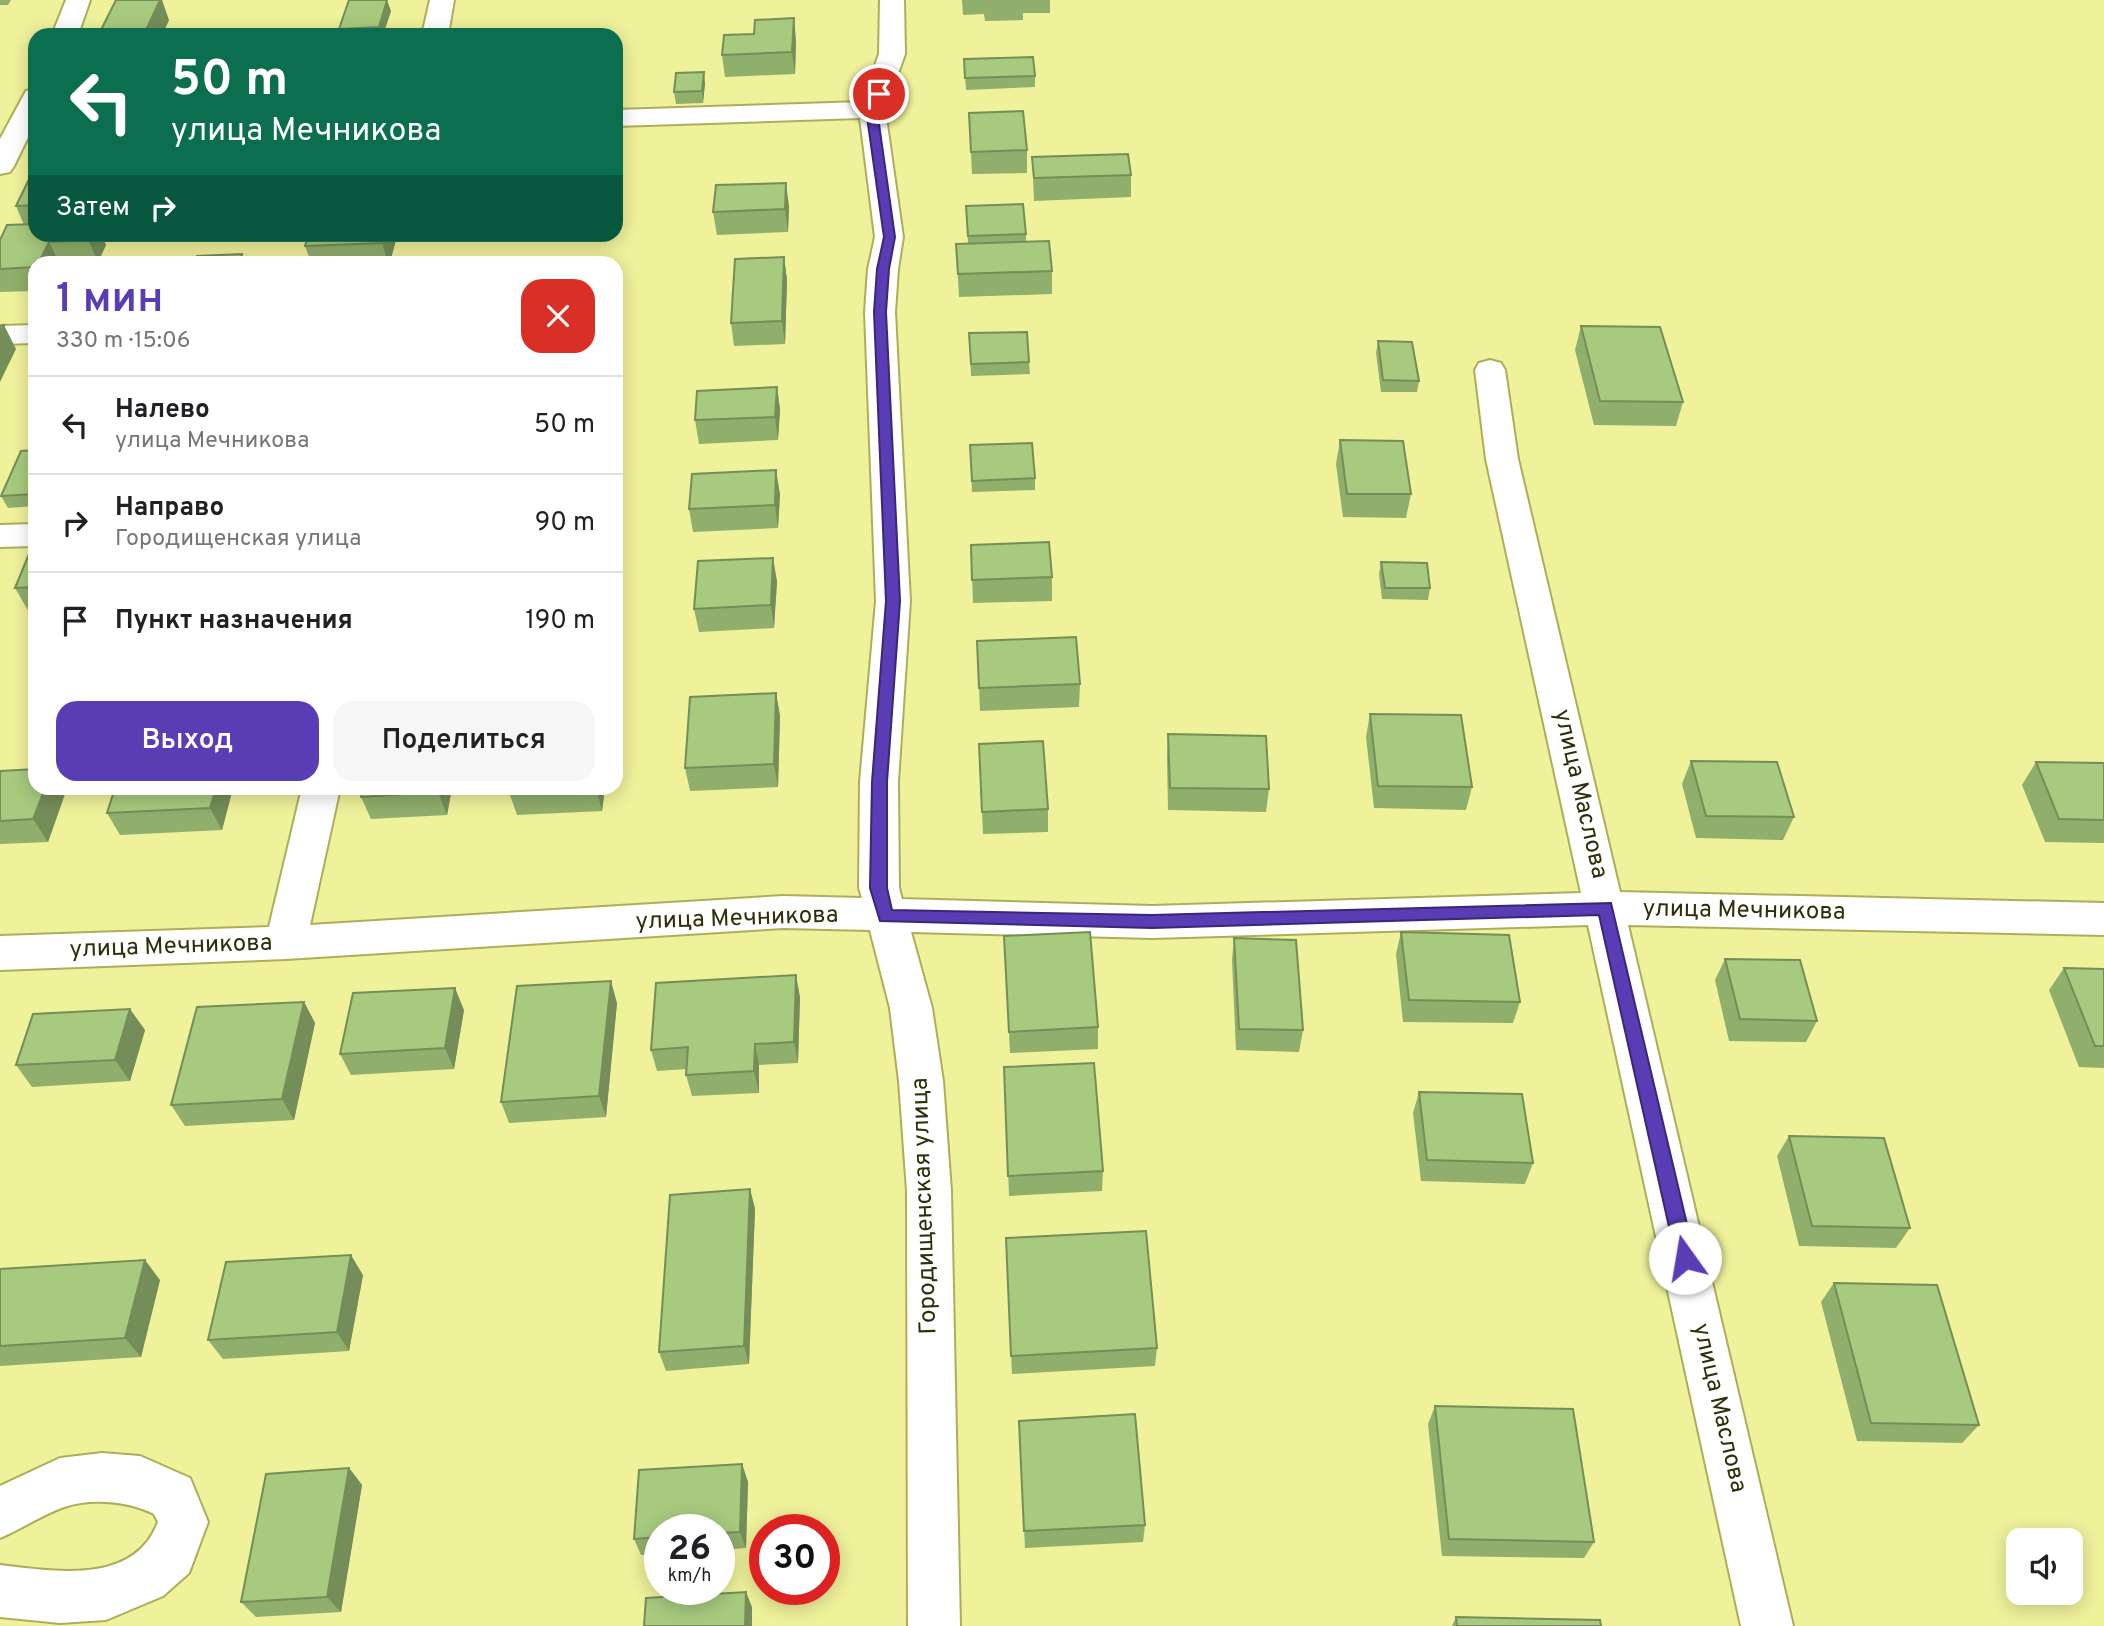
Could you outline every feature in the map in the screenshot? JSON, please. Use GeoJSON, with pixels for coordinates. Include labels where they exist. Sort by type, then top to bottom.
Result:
{"type":"FeatureCollection","features":[{"type":"Feature","properties":{"kind":"street"},"geometry":{"type":"LineString","coordinates":[[68,28],[78,0]]}},
{"type":"Feature","properties":{"kind":"street"},"geometry":{"type":"LineString","coordinates":[[436,28],[442,0]]}},
{"type":"Feature","properties":{"kind":"street","name":"Городищенская улица"},"geometry":{"type":"LineString","coordinates":[[892,0],[892,54],[872,110],[890,237],[883,269],[880,312],[893,601],[879,782],[879,888],[911,1008],[921,1081],[929,1191],[934,1626]]}},
{"type":"Feature","properties":{"kind":"street"},"geometry":{"type":"LineString","coordinates":[[623,118],[872,110]]}},
{"type":"Feature","properties":{"kind":"street"},"geometry":{"type":"LineString","coordinates":[[0,166],[28,113]]}},
{"type":"Feature","properties":{"kind":"street"},"geometry":{"type":"LineString","coordinates":[[0,335],[28,334]]}},
{"type":"Feature","properties":{"kind":"street","name":"улица Маслова"},"geometry":{"type":"LineString","coordinates":[[1490,370],[1502,459],[1767,1626]]}},
{"type":"Feature","properties":{"kind":"street"},"geometry":{"type":"LineString","coordinates":[[0,536],[28,535]]}},
{"type":"Feature","properties":{"kind":"street"},"geometry":{"type":"LineString","coordinates":[[286,943],[319,795]]}},
{"type":"Feature","properties":{"kind":"street","name":"улица Мечникова"},"geometry":{"type":"LineString","coordinates":[[0,953],[286,943],[783,912],[1152,922],[1605,908],[2104,919]]}},
{"type":"Feature","properties":{"kind":"street"},"geometry":{"type":"LineString","coordinates":[[0,1513],[60,1483],[102,1478],[140,1480],[172,1496],[183,1522],[171,1555],[145,1578],[106,1594],[60,1597],[0,1591]]}},
{"type":"Feature","properties":{"kind":"building"},"geometry":{"type":"Polygon","coordinates":[[[116,0],[160,0],[147,28],[102,28],[116,0]]]}},
{"type":"Feature","properties":{"kind":"building"},"geometry":{"type":"Polygon","coordinates":[[[349,0],[387,0],[379,27],[339,28],[349,0]]]}},
{"type":"Feature","properties":{"kind":"building"},"geometry":{"type":"Polygon","coordinates":[[[794,18],[792,52],[722,55],[724,35],[754,34],[755,20],[794,18]]]}},
{"type":"Feature","properties":{"kind":"building"},"geometry":{"type":"Polygon","coordinates":[[[1033,57],[1035,76],[965,78],[964,59],[1033,57]]]}},
{"type":"Feature","properties":{"kind":"building"},"geometry":{"type":"Polygon","coordinates":[[[704,72],[702,91],[674,92],[676,73],[704,72]]]}},
{"type":"Feature","properties":{"kind":"building"},"geometry":{"type":"Polygon","coordinates":[[[1023,111],[1027,150],[971,152],[969,113],[1023,111]]]}},
{"type":"Feature","properties":{"kind":"building"},"geometry":{"type":"Polygon","coordinates":[[[1128,154],[1131,175],[1034,178],[1032,157],[1128,154]]]}},
{"type":"Feature","properties":{"kind":"building"},"geometry":{"type":"Polygon","coordinates":[[[28,181],[28,205],[16,206],[28,181]]]}},
{"type":"Feature","properties":{"kind":"building"},"geometry":{"type":"Polygon","coordinates":[[[786,183],[785,209],[713,212],[716,185],[786,183]]]}},
{"type":"Feature","properties":{"kind":"building"},"geometry":{"type":"Polygon","coordinates":[[[1023,204],[1026,234],[968,236],[966,206],[1023,204]]]}},
{"type":"Feature","properties":{"kind":"building"},"geometry":{"type":"Polygon","coordinates":[[[28,224],[28,242],[49,242],[42,256],[28,256],[28,267],[0,269],[0,240],[7,225],[28,224]]]}},
{"type":"Feature","properties":{"kind":"building"},"geometry":{"type":"Polygon","coordinates":[[[1049,241],[1052,271],[958,274],[956,244],[1049,241]]]}},
{"type":"Feature","properties":{"kind":"building"},"geometry":{"type":"Polygon","coordinates":[[[306,242],[382,242],[382,243],[305,246],[306,242]]]}},
{"type":"Feature","properties":{"kind":"building"},"geometry":{"type":"Polygon","coordinates":[[[242,254],[241,256],[197,256],[242,254]]]}},
{"type":"Feature","properties":{"kind":"building"},"geometry":{"type":"Polygon","coordinates":[[[784,257],[782,321],[731,323],[735,259],[784,257]]]}},
{"type":"Feature","properties":{"kind":"building"},"geometry":{"type":"Polygon","coordinates":[[[1581,326],[1660,327],[1683,402],[1600,401],[1581,326]]]}},
{"type":"Feature","properties":{"kind":"building"},"geometry":{"type":"Polygon","coordinates":[[[1027,332],[1029,362],[971,364],[969,333],[1027,332]]]}},
{"type":"Feature","properties":{"kind":"building"},"geometry":{"type":"Polygon","coordinates":[[[1378,341],[1412,342],[1419,381],[1383,380],[1378,341]]]}},
{"type":"Feature","properties":{"kind":"building"},"geometry":{"type":"Polygon","coordinates":[[[777,387],[775,417],[695,420],[697,391],[777,387]]]}},
{"type":"Feature","properties":{"kind":"building"},"geometry":{"type":"Polygon","coordinates":[[[1340,440],[1403,441],[1411,494],[1347,494],[1340,440]]]}},
{"type":"Feature","properties":{"kind":"building"},"geometry":{"type":"Polygon","coordinates":[[[1032,443],[1035,478],[972,481],[970,445],[1032,443]]]}},
{"type":"Feature","properties":{"kind":"building"},"geometry":{"type":"Polygon","coordinates":[[[28,450],[28,494],[1,496],[21,451],[28,450]]]}},
{"type":"Feature","properties":{"kind":"building"},"geometry":{"type":"Polygon","coordinates":[[[776,470],[775,505],[689,509],[692,474],[776,470]]]}},
{"type":"Feature","properties":{"kind":"building"},"geometry":{"type":"Polygon","coordinates":[[[1049,542],[1052,577],[972,580],[971,545],[1049,542]]]}},
{"type":"Feature","properties":{"kind":"building"},"geometry":{"type":"Polygon","coordinates":[[[28,556],[28,587],[15,588],[28,556]]]}},
{"type":"Feature","properties":{"kind":"building"},"geometry":{"type":"Polygon","coordinates":[[[773,558],[771,605],[694,609],[698,561],[773,558]]]}},
{"type":"Feature","properties":{"kind":"building"},"geometry":{"type":"Polygon","coordinates":[[[1381,562],[1427,563],[1430,588],[1385,588],[1381,562]]]}},
{"type":"Feature","properties":{"kind":"building"},"geometry":{"type":"Polygon","coordinates":[[[1076,637],[1080,684],[979,688],[977,641],[1076,637]]]}},
{"type":"Feature","properties":{"kind":"building"},"geometry":{"type":"Polygon","coordinates":[[[776,693],[774,764],[685,768],[690,697],[776,693]]]}},
{"type":"Feature","properties":{"kind":"building"},"geometry":{"type":"Polygon","coordinates":[[[1370,714],[1461,715],[1472,787],[1378,786],[1370,714]]]}},
{"type":"Feature","properties":{"kind":"building"},"geometry":{"type":"Polygon","coordinates":[[[1168,734],[1266,736],[1269,789],[1170,788],[1168,734]]]}},
{"type":"Feature","properties":{"kind":"building"},"geometry":{"type":"Polygon","coordinates":[[[1043,741],[1048,809],[982,812],[979,744],[1043,741]]]}},
{"type":"Feature","properties":{"kind":"building"},"geometry":{"type":"Polygon","coordinates":[[[1691,761],[1777,762],[1794,817],[1706,816],[1691,761]]]}},
{"type":"Feature","properties":{"kind":"building"},"geometry":{"type":"Polygon","coordinates":[[[2036,762],[2104,763],[2104,820],[2059,819],[2036,762]]]}},
{"type":"Feature","properties":{"kind":"building"},"geometry":{"type":"Polygon","coordinates":[[[28,769],[28,795],[42,795],[33,819],[0,821],[0,771],[28,769]]]}},
{"type":"Feature","properties":{"kind":"building"},"geometry":{"type":"Polygon","coordinates":[[[113,795],[214,795],[210,808],[107,813],[113,795]]]}},
{"type":"Feature","properties":{"kind":"building"},"geometry":{"type":"Polygon","coordinates":[[[1090,932],[1098,1027],[1009,1032],[1004,936],[1090,932]]]}},
{"type":"Feature","properties":{"kind":"building"},"geometry":{"type":"Polygon","coordinates":[[[1401,932],[1509,935],[1520,1002],[1409,1000],[1401,932]]]}},
{"type":"Feature","properties":{"kind":"building"},"geometry":{"type":"Polygon","coordinates":[[[1234,938],[1296,940],[1303,1030],[1239,1029],[1234,938]]]}},
{"type":"Feature","properties":{"kind":"building"},"geometry":{"type":"Polygon","coordinates":[[[1725,959],[1800,960],[1817,1021],[1740,1019],[1725,959]]]}},
{"type":"Feature","properties":{"kind":"building"},"geometry":{"type":"Polygon","coordinates":[[[2064,968],[2104,969],[2104,1046],[2095,1046],[2064,968]]]}},
{"type":"Feature","properties":{"kind":"building"},"geometry":{"type":"Polygon","coordinates":[[[796,975],[794,1042],[755,1044],[754,1071],[686,1075],[688,1047],[651,1050],[656,983],[796,975]]]}},
{"type":"Feature","properties":{"kind":"building"},"geometry":{"type":"Polygon","coordinates":[[[611,981],[599,1096],[501,1102],[517,986],[611,981]]]}},
{"type":"Feature","properties":{"kind":"building"},"geometry":{"type":"Polygon","coordinates":[[[455,988],[445,1048],[340,1054],[353,993],[455,988]]]}},
{"type":"Feature","properties":{"kind":"building"},"geometry":{"type":"Polygon","coordinates":[[[304,1002],[282,1099],[171,1105],[197,1007],[304,1002]]]}},
{"type":"Feature","properties":{"kind":"building"},"geometry":{"type":"Polygon","coordinates":[[[130,1009],[115,1060],[16,1065],[33,1014],[130,1009]]]}},
{"type":"Feature","properties":{"kind":"building"},"geometry":{"type":"Polygon","coordinates":[[[1094,1063],[1103,1171],[1008,1176],[1004,1067],[1094,1063]]]}},
{"type":"Feature","properties":{"kind":"building"},"geometry":{"type":"Polygon","coordinates":[[[1419,1092],[1522,1094],[1533,1163],[1427,1160],[1419,1092]]]}},
{"type":"Feature","properties":{"kind":"building"},"geometry":{"type":"Polygon","coordinates":[[[1789,1136],[1884,1138],[1910,1228],[1812,1226],[1789,1136]]]}},
{"type":"Feature","properties":{"kind":"building"},"geometry":{"type":"Polygon","coordinates":[[[750,1189],[744,1346],[659,1352],[670,1195],[750,1189]]]}},
{"type":"Feature","properties":{"kind":"building"},"geometry":{"type":"Polygon","coordinates":[[[1146,1231],[1157,1348],[1011,1356],[1006,1238],[1146,1231]]]}},
{"type":"Feature","properties":{"kind":"building"},"geometry":{"type":"Polygon","coordinates":[[[351,1255],[337,1332],[208,1340],[226,1262],[351,1255]]]}},
{"type":"Feature","properties":{"kind":"building"},"geometry":{"type":"Polygon","coordinates":[[[145,1260],[125,1338],[0,1346],[0,1269],[145,1260]]]}},
{"type":"Feature","properties":{"kind":"building"},"geometry":{"type":"Polygon","coordinates":[[[1834,1283],[1937,1285],[1979,1425],[1871,1423],[1834,1283]]]}},
{"type":"Feature","properties":{"kind":"building"},"geometry":{"type":"Polygon","coordinates":[[[1435,1406],[1573,1409],[1594,1542],[1449,1539],[1435,1406]]]}},
{"type":"Feature","properties":{"kind":"building"},"geometry":{"type":"Polygon","coordinates":[[[1135,1414],[1145,1525],[1024,1531],[1019,1421],[1135,1414]]]}},
{"type":"Feature","properties":{"kind":"building"},"geometry":{"type":"Polygon","coordinates":[[[742,1464],[740,1532],[735,1532],[735,1514],[644,1514],[644,1538],[634,1539],[639,1470],[742,1464]]]}},
{"type":"Feature","properties":{"kind":"building"},"geometry":{"type":"Polygon","coordinates":[[[349,1468],[327,1597],[241,1602],[266,1474],[349,1468]]]}},
{"type":"Feature","properties":{"kind":"building"},"geometry":{"type":"Polygon","coordinates":[[[746,1592],[745,1626],[644,1626],[646,1605],[735,1605],[735,1593],[746,1592]]]}},
{"type":"Feature","properties":{"kind":"building"},"geometry":{"type":"Polygon","coordinates":[[[1456,1617],[1600,1620],[1601,1626],[1457,1626],[1456,1617]]]}},
{"type":"Feature","properties":{"kind":"route"},"geometry":{"type":"LineString","coordinates":[[879,94],[872,110],[890,237],[883,269],[880,312],[893,601],[879,782],[879,888],[886,916],[1152,922],[1605,908],[1685,1258]]}}]}
